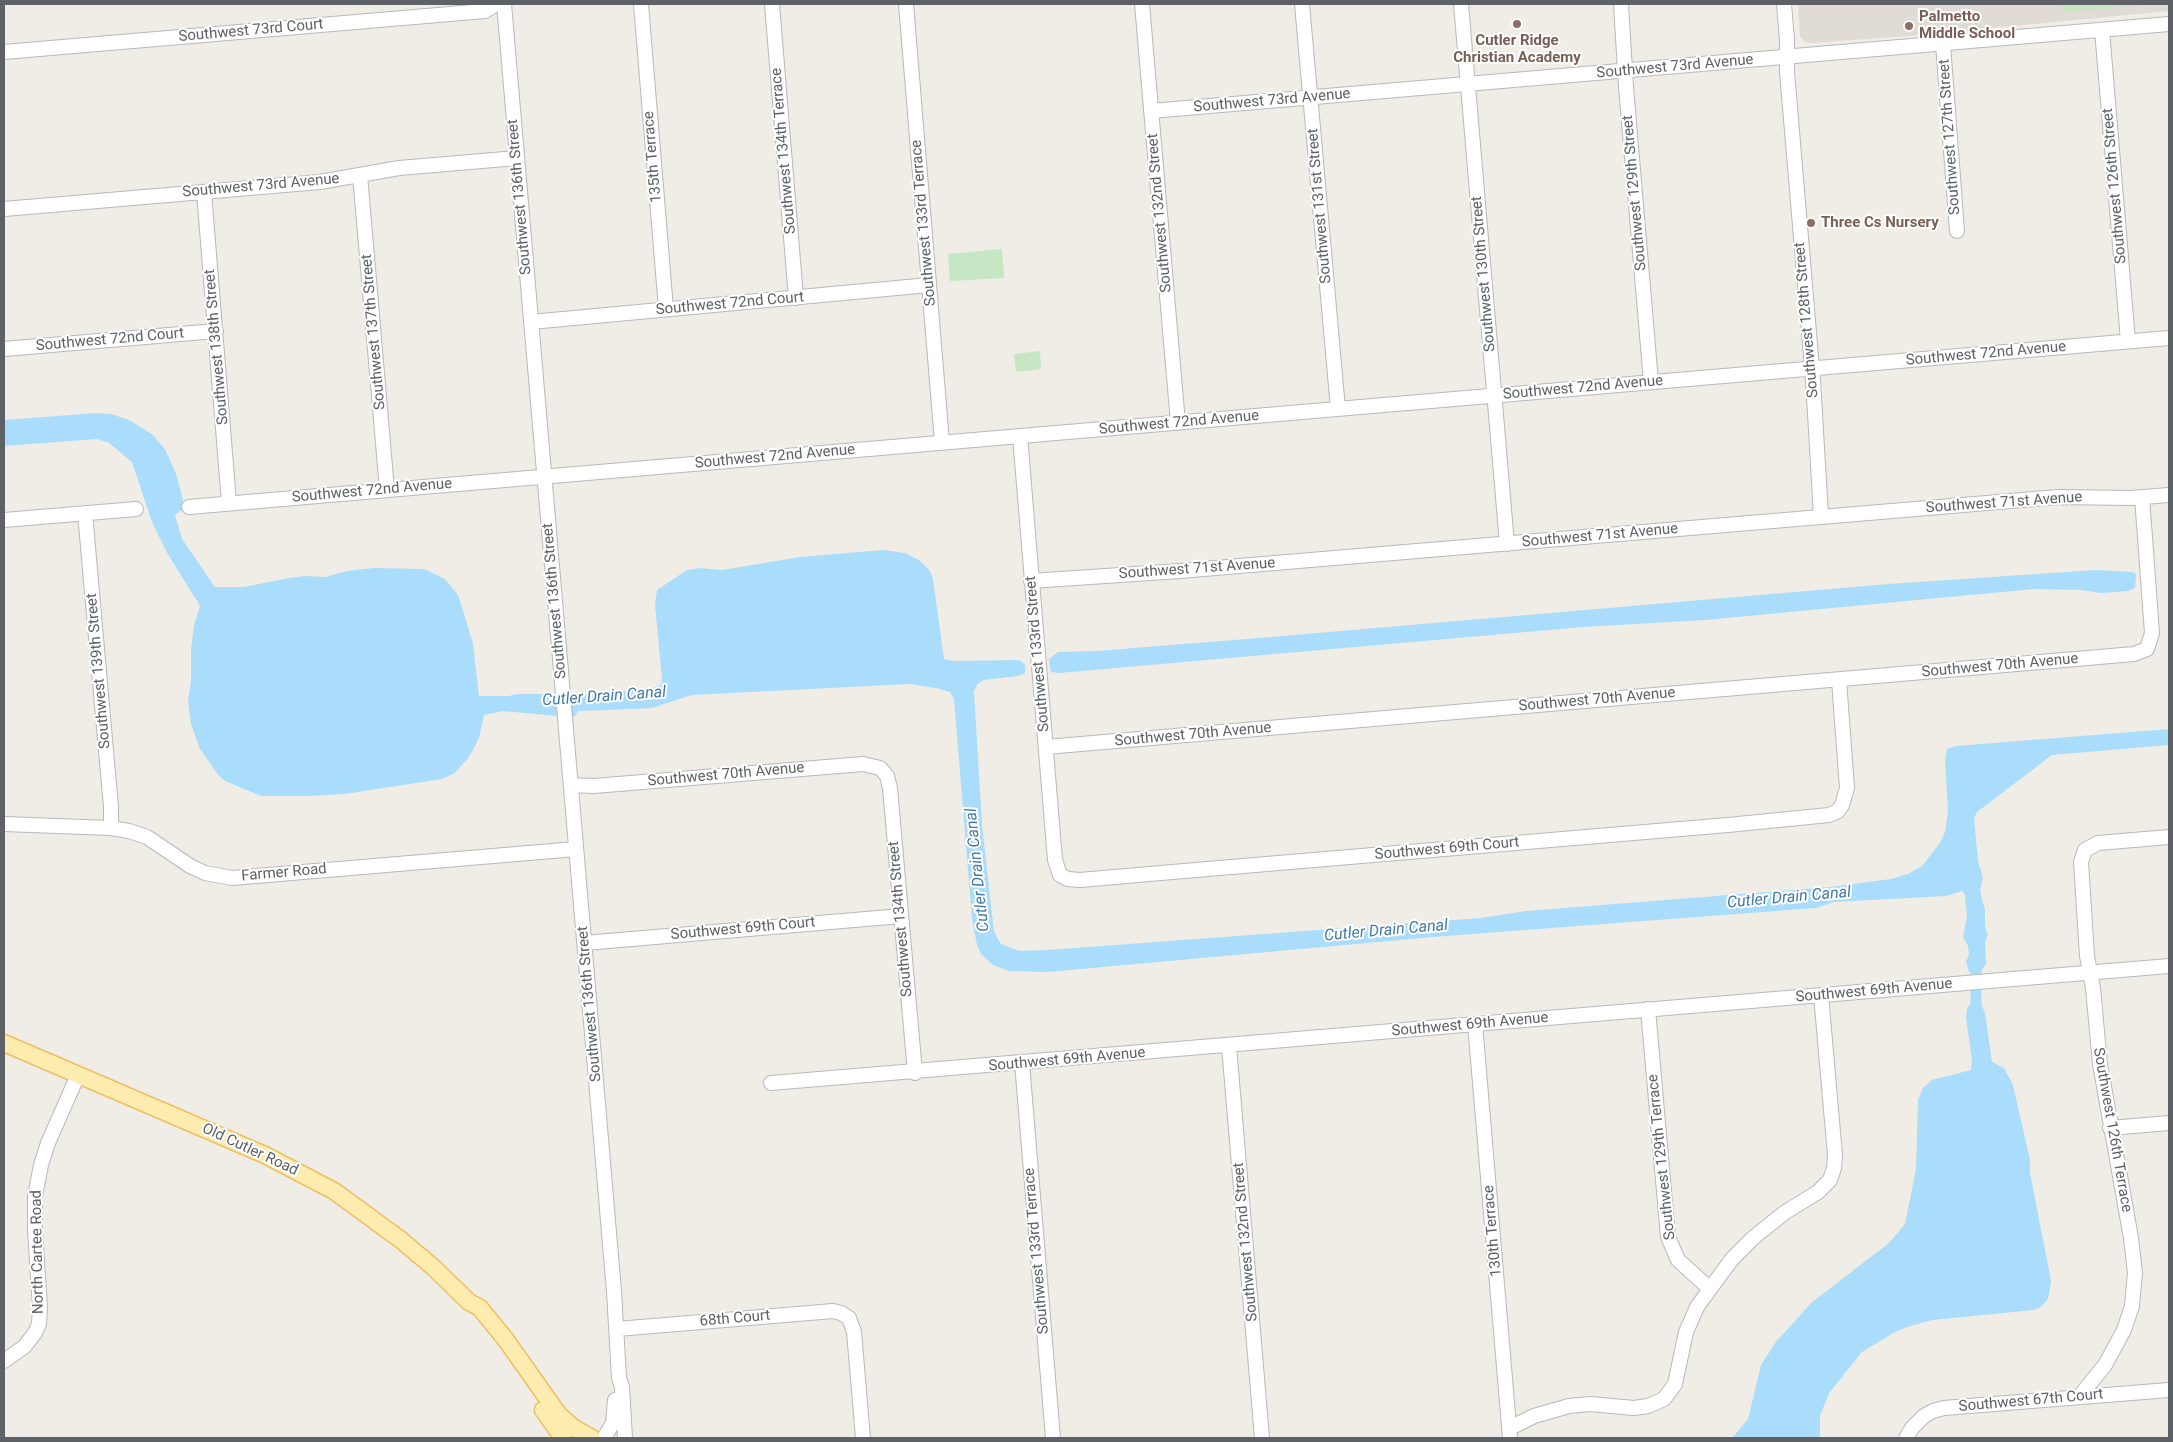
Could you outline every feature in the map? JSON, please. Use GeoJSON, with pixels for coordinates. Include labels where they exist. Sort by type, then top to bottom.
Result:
{"type":"FeatureCollection","features":[{"type":"Feature","properties":{"kind":"main road","name":"Old Cutler Road"},"geometry":{"type":"LineString","coordinates":[[4,1044],[265,1155],[334,1191],[401,1240],[433,1267],[469,1302]]}},
{"type":"Feature","properties":{"kind":"main road"},"geometry":{"type":"LineString","coordinates":[[469,1302],[473,1314],[512,1365],[563,1438]]}},
{"type":"Feature","properties":{"kind":"main road"},"geometry":{"type":"LineString","coordinates":[[469,1302],[480,1308],[506,1340],[560,1415],[574,1428],[592,1438]]}},
{"type":"Feature","properties":{"kind":"street","name":"Southwest 73rd Court"},"geometry":{"type":"LineString","coordinates":[[4,52],[485,11],[496,4]]}},
{"type":"Feature","properties":{"kind":"street","name":"Southwest 136th Street"},"geometry":{"type":"LineString","coordinates":[[504,4],[585,943],[625,1438]]}},
{"type":"Feature","properties":{"kind":"street","name":"135th Terrace"},"geometry":{"type":"LineString","coordinates":[[640,4],[666,309]]}},
{"type":"Feature","properties":{"kind":"street","name":"Southwest 134th Terrace"},"geometry":{"type":"LineString","coordinates":[[772,4],[796,298]]}},
{"type":"Feature","properties":{"kind":"street","name":"Southwest 133rd Terrace"},"geometry":{"type":"LineString","coordinates":[[906,4],[942,442]]}},
{"type":"Feature","properties":{"kind":"street","name":"Southwest 132nd Street"},"geometry":{"type":"LineString","coordinates":[[1142,4],[1178,423]]}},
{"type":"Feature","properties":{"kind":"street","name":"Southwest 131st Street"},"geometry":{"type":"LineString","coordinates":[[1302,4],[1338,409]]}},
{"type":"Feature","properties":{"kind":"street","name":"Southwest 130th Street"},"geometry":{"type":"LineString","coordinates":[[1461,4],[1507,544]]}},
{"type":"Feature","properties":{"kind":"street","name":"Southwest 129th Street"},"geometry":{"type":"LineString","coordinates":[[1621,4],[1651,382]]}},
{"type":"Feature","properties":{"kind":"street","name":"Southwest 128th Street"},"geometry":{"type":"LineString","coordinates":[[1784,4],[1812,369],[1821,516]]}},
{"type":"Feature","properties":{"kind":"street","name":"Southwest 73rd Avenue"},"geometry":{"type":"LineString","coordinates":[[1151,111],[2169,24]]}},
{"type":"Feature","properties":{"kind":"street","name":"Southwest 126th Street"},"geometry":{"type":"LineString","coordinates":[[2102,30],[2128,341]]}},
{"type":"Feature","properties":{"kind":"street","name":"Southwest 127th Street"},"geometry":{"type":"LineString","coordinates":[[1943,44],[1957,231]]}},
{"type":"Feature","properties":{"kind":"street","name":"Southwest 73rd Avenue"},"geometry":{"type":"LineString","coordinates":[[4,209],[320,182],[399,168],[517,158]]}},
{"type":"Feature","properties":{"kind":"street","name":"Southwest 137th Street"},"geometry":{"type":"LineString","coordinates":[[360,175],[387,490]]}},
{"type":"Feature","properties":{"kind":"street","name":"Southwest 138th Street"},"geometry":{"type":"LineString","coordinates":[[204,192],[229,503]]}},
{"type":"Feature","properties":{"kind":"street","name":"Southwest 72nd Court"},"geometry":{"type":"LineString","coordinates":[[531,322],[929,286]]}},
{"type":"Feature","properties":{"kind":"street","name":"Southwest 72nd Court"},"geometry":{"type":"LineString","coordinates":[[4,349],[216,331]]}},
{"type":"Feature","properties":{"kind":"street","name":"Southwest 72nd Avenue"},"geometry":{"type":"LineString","coordinates":[[189,507],[2169,338]]}},
{"type":"Feature","properties":{"kind":"street","name":"Southwest 133rd Street"},"geometry":{"type":"LineString","coordinates":[[1020,436],[1055,860],[1058,872]]}},
{"type":"Feature","properties":{"kind":"street","name":"Southwest 71st Avenue"},"geometry":{"type":"LineString","coordinates":[[1031,581],[1180,571],[2058,497],[2142,497],[2169,495]]}},
{"type":"Feature","properties":{"kind":"street","name":"Southwest 70th Avenue"},"geometry":{"type":"LineString","coordinates":[[1046,747],[2134,654],[2147,649],[2152,633],[2142,497]]}},
{"type":"Feature","properties":{"kind":"street"},"geometry":{"type":"LineString","coordinates":[[4,520],[136,509]]}},
{"type":"Feature","properties":{"kind":"street","name":"Southwest 139th Street"},"geometry":{"type":"LineString","coordinates":[[85,513],[112,807],[111,828]]}},
{"type":"Feature","properties":{"kind":"street","name":"Southwest 69th Court"},"geometry":{"type":"LineString","coordinates":[[1058,872],[1068,879],[1080,880],[1822,816],[1838,810],[1845,796],[1847,779],[1839,680]]}},
{"type":"Feature","properties":{"kind":"street","name":"Southwest 70th Avenue"},"geometry":{"type":"LineString","coordinates":[[571,786],[594,786],[863,764],[880,768]]}},
{"type":"Feature","properties":{"kind":"street","name":"Southwest 134th Street"},"geometry":{"type":"LineString","coordinates":[[880,768],[887,776],[890,788],[915,1073]]}},
{"type":"Feature","properties":{"kind":"street","name":"Farmer Road"},"geometry":{"type":"LineString","coordinates":[[4,824],[129,830],[147,837],[196,869],[232,878],[576,849]]}},
{"type":"Feature","properties":{"kind":"street","name":"Southwest 126th Terrace"},"geometry":{"type":"LineString","coordinates":[[2080,1397],[2105,1365],[2120,1338],[2127,1322],[2134,1295],[2133,1253],[2103,1087],[2080,867],[2085,850],[2094,845],[2104,842],[2169,837]]}},
{"type":"Feature","properties":{"kind":"street","name":"Southwest 69th Court"},"geometry":{"type":"LineString","coordinates":[[585,943],[901,916]]}},
{"type":"Feature","properties":{"kind":"street","name":"Southwest 69th Avenue"},"geometry":{"type":"LineString","coordinates":[[771,1083],[915,1073],[2169,966]]}},
{"type":"Feature","properties":{"kind":"street"},"geometry":{"type":"LineString","coordinates":[[1510,1433],[1534,1416],[1574,1405],[1590,1404],[1634,1408],[1661,1401],[1675,1384],[1686,1332],[1697,1307],[1732,1259],[1753,1238],[1784,1213],[1818,1192],[1832,1176],[1835,1155],[1821,995]]}},
{"type":"Feature","properties":{"kind":"street","name":"Southwest 129th Terrace"},"geometry":{"type":"LineString","coordinates":[[1648,1010],[1668,1237],[1678,1260],[1710,1288]]}},
{"type":"Feature","properties":{"kind":"street","name":"130th Terrace"},"geometry":{"type":"LineString","coordinates":[[1476,1024],[1510,1433]]}},
{"type":"Feature","properties":{"kind":"street","name":"Southwest 132nd Street"},"geometry":{"type":"LineString","coordinates":[[1229,1046],[1262,1438]]}},
{"type":"Feature","properties":{"kind":"street","name":"Southwest 133rd Terrace"},"geometry":{"type":"LineString","coordinates":[[1022,1064],[1053,1438]]}},
{"type":"Feature","properties":{"kind":"street","name":"North Cartee Road"},"geometry":{"type":"LineString","coordinates":[[4,1361],[24,1347],[35,1333],[39,1324],[40,1307],[35,1240],[35,1196],[41,1165],[48,1143],[78,1075]]}},
{"type":"Feature","properties":{"kind":"street"},"geometry":{"type":"LineString","coordinates":[[2110,1128],[2169,1123]]}},
{"type":"Feature","properties":{"kind":"street","name":"68th Court"},"geometry":{"type":"LineString","coordinates":[[617,1329],[833,1311],[846,1315],[854,1332],[862,1438]]}},
{"type":"Feature","properties":{"kind":"street","name":"Southwest 136th Street"},"geometry":{"type":"LineString","coordinates":[[604,1438],[614,1419],[616,1389],[619,1378]]}},
{"type":"Feature","properties":{"kind":"street","name":"Southwest 67th Court"},"geometry":{"type":"LineString","coordinates":[[1906,1438],[1919,1420],[1933,1411],[1988,1403],[2169,1390]]}},
{"type":"Feature","properties":{"kind":"shaded area","name":"Palmetto Middle School"},"geometry":{"type":"Polygon","coordinates":[[[1798,4],[2169,4],[2169,11],[1910,36],[1810,43],[1804,41],[1800,36],[1798,4]]]}},
{"type":"Feature","properties":{"kind":"green space"},"geometry":{"type":"Polygon","coordinates":[[[2061,4],[2158,4],[2062,12],[2061,4]]]}},
{"type":"Feature","properties":{"kind":"green space"},"geometry":{"type":"Polygon","coordinates":[[[1002,249],[1004,278],[950,281],[948,254],[1002,249]]]}},
{"type":"Feature","properties":{"kind":"green space"},"geometry":{"type":"Polygon","coordinates":[[[1040,351],[1041,369],[1016,372],[1014,354],[1040,351]]]}},
{"type":"Feature","properties":{"kind":"water","name":"Cutler Drain Canal"},"geometry":{"type":"Polygon","coordinates":[[[96,413],[111,414],[129,420],[152,434],[165,449],[176,474],[183,500],[183,509],[175,515],[182,539],[215,587],[244,587],[289,578],[305,576],[325,577],[347,571],[374,568],[424,569],[445,579],[458,595],[473,644],[479,696],[585,694],[649,689],[661,685],[655,605],[657,590],[687,570],[700,568],[722,570],[800,557],[883,550],[905,553],[919,560],[930,571],[933,579],[944,659],[953,661],[1019,660],[1025,664],[1025,673],[1018,676],[984,680],[978,684],[974,691],[982,825],[994,932],[1001,944],[1019,951],[1481,918],[1526,911],[1830,887],[1891,879],[1908,874],[1922,866],[1940,843],[1945,832],[1948,811],[1945,760],[1947,749],[1956,746],[2169,729],[2169,745],[2052,755],[1977,812],[1974,818],[1978,861],[1983,878],[1980,891],[1985,910],[1985,926],[1988,935],[1985,941],[1986,964],[1980,972],[1969,972],[1966,961],[1969,955],[1968,946],[1963,937],[1967,917],[1965,895],[1962,891],[1946,896],[1834,902],[1816,908],[1433,937],[1048,972],[1009,971],[993,965],[981,954],[977,945],[972,919],[954,699],[950,692],[936,688],[909,684],[692,695],[652,708],[578,711],[575,716],[568,717],[503,711],[484,715],[479,738],[469,757],[455,773],[442,779],[345,794],[310,796],[261,796],[225,781],[219,776],[200,749],[191,724],[188,700],[191,681],[191,650],[194,625],[200,606],[166,551],[152,522],[132,462],[109,443],[97,439],[4,446],[4,420],[96,413]]]}},
{"type":"Feature","properties":{"kind":"water"},"geometry":{"type":"Polygon","coordinates":[[[2096,570],[2133,572],[2136,574],[2135,588],[2128,591],[2101,593],[2080,590],[2034,589],[1705,620],[1583,627],[1059,673],[1051,672],[1049,659],[1058,652],[1096,651],[1259,638],[1888,584],[2096,570]]]}},
{"type":"Feature","properties":{"kind":"water"},"geometry":{"type":"Polygon","coordinates":[[[1977,1002],[1981,1004],[1985,1013],[1992,1062],[2004,1068],[2013,1085],[2030,1160],[2030,1173],[2051,1282],[2048,1299],[2041,1307],[2034,1310],[1932,1320],[1907,1327],[1862,1352],[1829,1393],[1820,1416],[1820,1438],[1732,1438],[1748,1419],[1761,1365],[1775,1343],[1811,1303],[1889,1243],[1905,1224],[1916,1169],[1918,1100],[1923,1088],[1932,1080],[1971,1070],[1972,1060],[1966,1018],[1967,1008],[1971,1003],[1977,1002]]]}},
{"type":"Feature","properties":{"kind":"waterway"},"geometry":{"type":"LineString","coordinates":[[1976,957],[1976,1016]]}},
{"type":"Feature","properties":{"kind":"place","name":"Cutler Ridge Christian Academy"},"geometry":{"type":"Point","coordinates":[1517,24]}},
{"type":"Feature","properties":{"kind":"place","name":"Palmetto Middle School"},"geometry":{"type":"Point","coordinates":[1909,26]}},
{"type":"Feature","properties":{"kind":"place","name":"Three Cs Nursery"},"geometry":{"type":"Point","coordinates":[1811,223]}}]}
